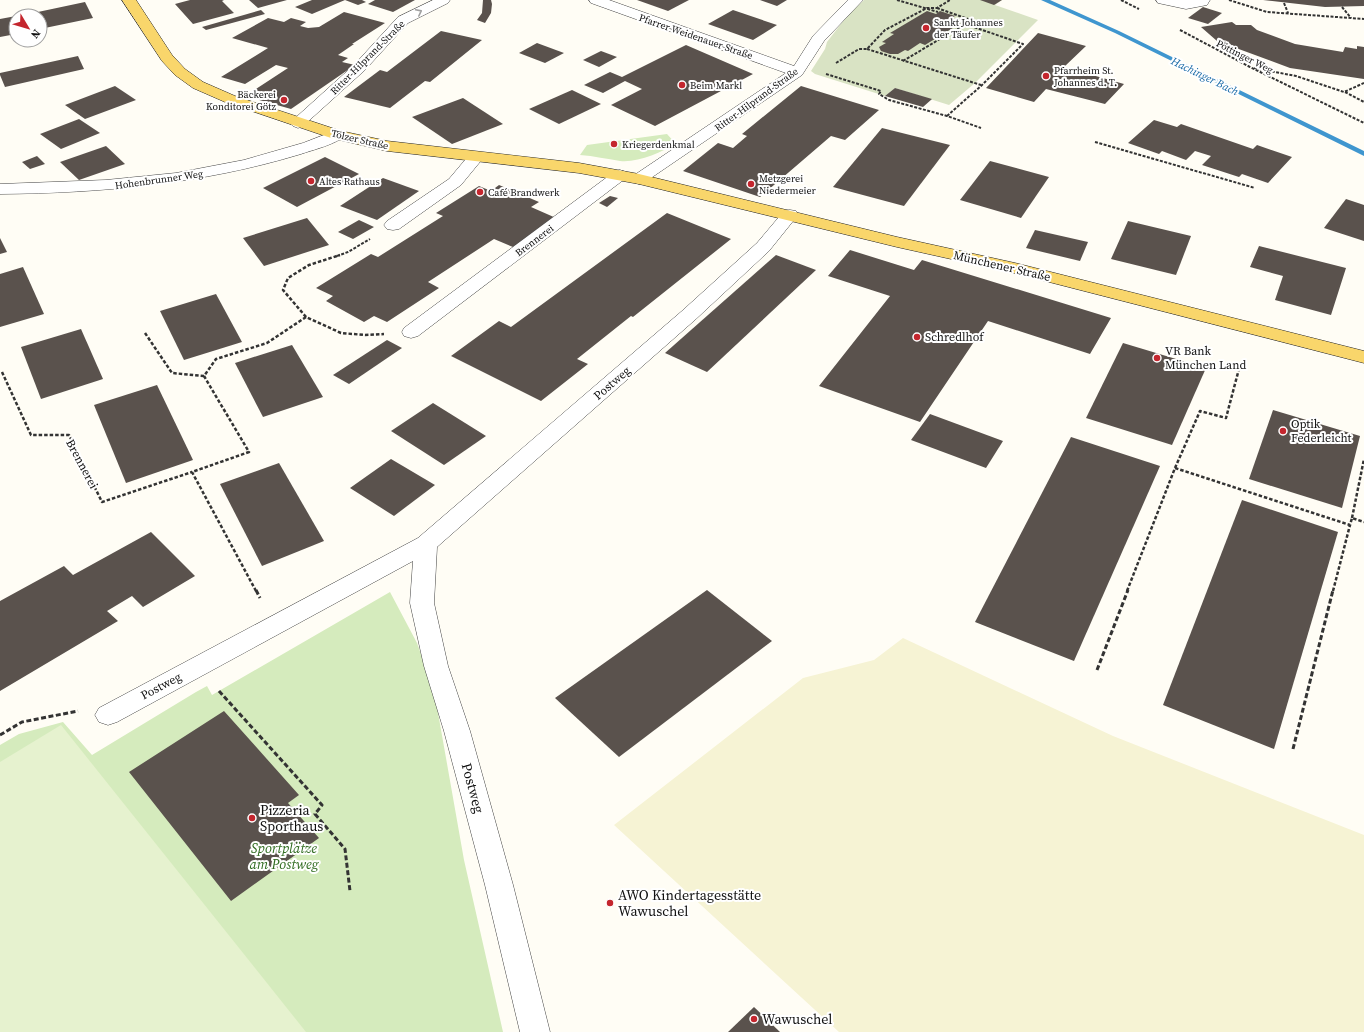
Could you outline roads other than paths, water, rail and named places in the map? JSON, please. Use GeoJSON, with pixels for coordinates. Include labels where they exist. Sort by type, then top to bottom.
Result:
{"type":"FeatureCollection","features":[{"type":"Feature","properties":{"kind":"main road","name":"Tölzer Straße"},"geometry":{"type":"LineString","coordinates":[[129,0],[167,58],[180,72],[192,81],[230,99],[298,123],[337,135],[387,146],[579,168],[639,179]]}},
{"type":"Feature","properties":{"kind":"main road","name":"Münchener Straße"},"geometry":{"type":"LineString","coordinates":[[639,179],[897,242],[1022,270],[1364,357]]}},
{"type":"Feature","properties":{"kind":"street","name":"Ritter-Hilprand-Straße"},"geometry":{"type":"LineString","coordinates":[[298,123],[360,67],[403,20],[443,0]]}},
{"type":"Feature","properties":{"kind":"street","name":"Pfarrer-Weidenauer-Straße"},"geometry":{"type":"LineString","coordinates":[[596,0],[798,72]]}},
{"type":"Feature","properties":{"kind":"street","name":"Ritter-Hilprand-Straße"},"geometry":{"type":"LineString","coordinates":[[639,179],[798,72],[818,39],[856,0]]}},
{"type":"Feature","properties":{"kind":"street"},"geometry":{"type":"LineString","coordinates":[[1163,0],[1186,5],[1202,2],[1203,0]]}},
{"type":"Feature","properties":{"kind":"street","name":"Hohenbrunner Weg"},"geometry":{"type":"LineString","coordinates":[[0,189],[105,186],[184,177],[244,165],[322,142],[337,135]]}},
{"type":"Feature","properties":{"kind":"street"},"geometry":{"type":"LineString","coordinates":[[392,225],[455,182],[476,157]]}},
{"type":"Feature","properties":{"kind":"street","name":"Brennerei"},"geometry":{"type":"LineString","coordinates":[[411,332],[620,175]]}},
{"type":"Feature","properties":{"kind":"street","name":"Postweg"},"geometry":{"type":"LineString","coordinates":[[108,714],[426,544],[689,315],[763,247],[790,215]]}},
{"type":"Feature","properties":{"kind":"street","name":"Postweg"},"geometry":{"type":"LineString","coordinates":[[426,544],[422,603],[436,666],[457,731],[499,885],[535,1032]]}},
{"type":"Feature","properties":{"kind":"waterway","name":"Hachinger Bach"},"geometry":{"type":"LineString","coordinates":[[1044,0],[1117,32],[1364,154]]}},
{"type":"Feature","properties":{"kind":"place","name":"Sankt Johannes der Täufer"},"geometry":{"type":"Point","coordinates":[926,28]}},
{"type":"Feature","properties":{"kind":"place","name":"Pfarrheim St. Johannes d. T."},"geometry":{"type":"Point","coordinates":[1046,76]}},
{"type":"Feature","properties":{"kind":"place","name":"Beim Markl"},"geometry":{"type":"Point","coordinates":[682,85]}},
{"type":"Feature","properties":{"kind":"place","name":"Bäckerei Konditorei Götz"},"geometry":{"type":"Point","coordinates":[284,100]}},
{"type":"Feature","properties":{"kind":"place","name":"Kriegerdenkmal"},"geometry":{"type":"Point","coordinates":[614,144]}},
{"type":"Feature","properties":{"kind":"place","name":"Altes Rathaus"},"geometry":{"type":"Point","coordinates":[311,181]}},
{"type":"Feature","properties":{"kind":"place","name":"Metzgerei Niedermeier"},"geometry":{"type":"Point","coordinates":[751,184]}},
{"type":"Feature","properties":{"kind":"place","name":"Café Brandwerk"},"geometry":{"type":"Point","coordinates":[480,192]}},
{"type":"Feature","properties":{"kind":"place","name":"Schredlhof"},"geometry":{"type":"Point","coordinates":[917,337]}},
{"type":"Feature","properties":{"kind":"place","name":"VR Bank München Land"},"geometry":{"type":"Point","coordinates":[1157,358]}},
{"type":"Feature","properties":{"kind":"place","name":"Optik Federleicht"},"geometry":{"type":"Point","coordinates":[1283,431]}},
{"type":"Feature","properties":{"kind":"place","name":"Pizzeria Sporthaus"},"geometry":{"type":"Point","coordinates":[252,818]}},
{"type":"Feature","properties":{"kind":"place","name":"AWO Kindertagesstätte Wawuschel"},"geometry":{"type":"Point","coordinates":[610,903]}},
{"type":"Feature","properties":{"kind":"place","name":"Wawuschel"},"geometry":{"type":"Point","coordinates":[754,1019]}},
{"type":"Feature","properties":{"kind":"park label","name":"Sportplätze am Postweg"},"geometry":{"type":"Point","coordinates":[284,856]}}]}
